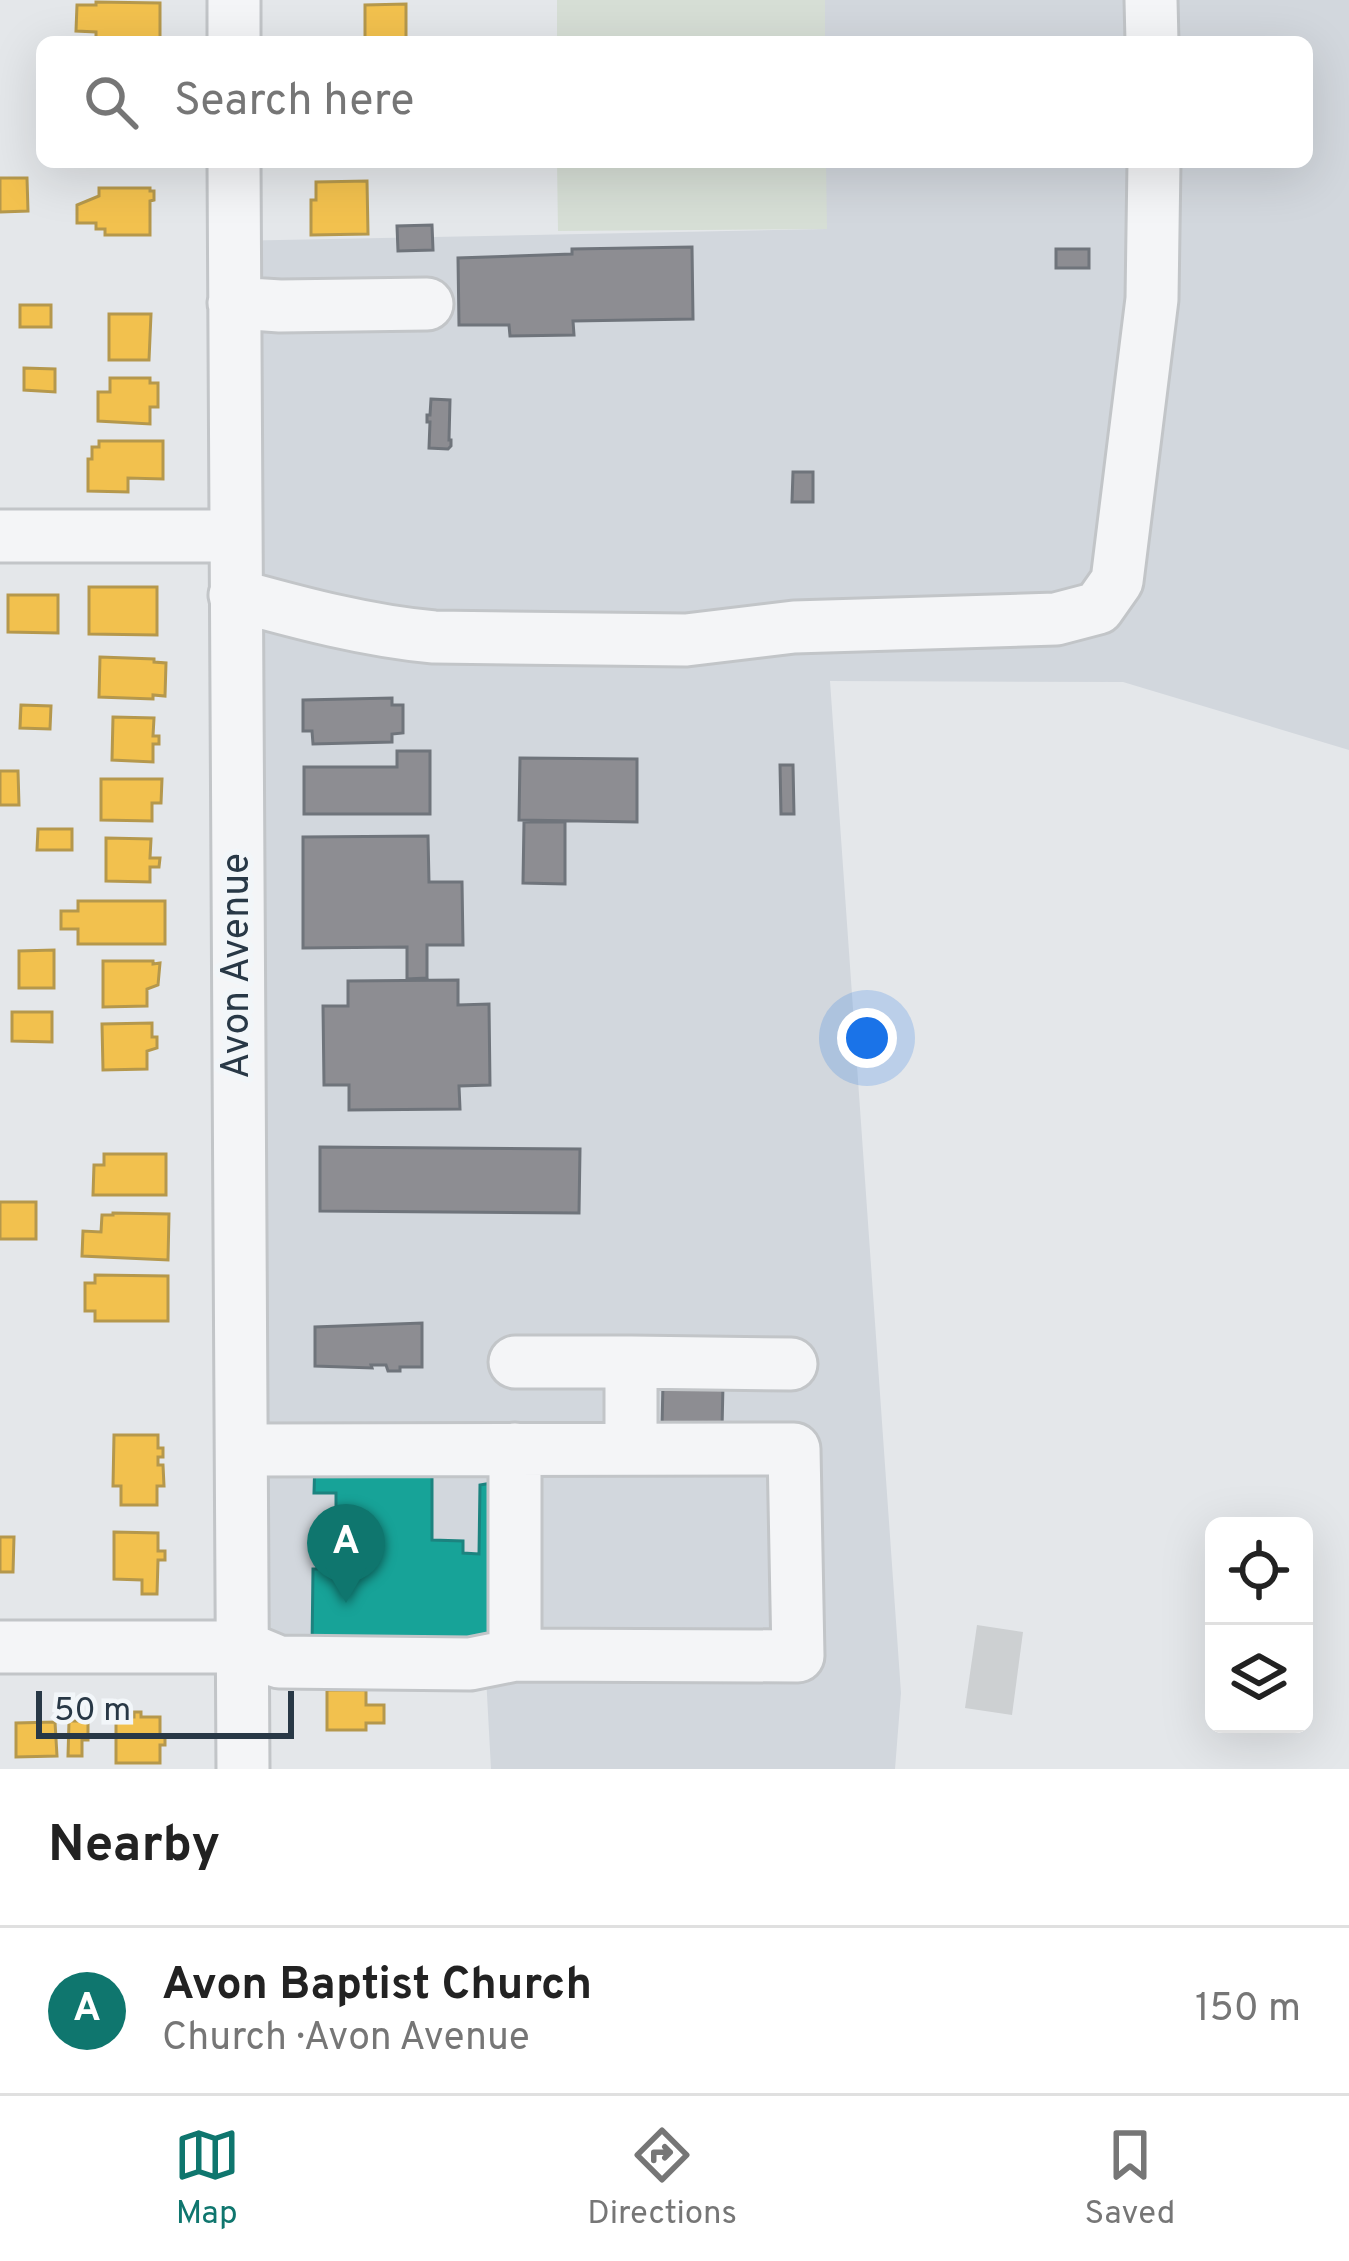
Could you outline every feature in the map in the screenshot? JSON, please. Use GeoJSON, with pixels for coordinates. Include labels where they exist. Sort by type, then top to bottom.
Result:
{"type":"FeatureCollection","features":[{"type":"Feature","properties":{"kind":"street"},"geometry":{"type":"LineString","coordinates":[[234,0],[234,36]]}},
{"type":"Feature","properties":{"kind":"street"},"geometry":{"type":"LineString","coordinates":[[1151,0],[1152,36]]}},
{"type":"Feature","properties":{"kind":"street","name":"Avon Avenue"},"geometry":{"type":"LineString","coordinates":[[234,168],[243,1769]]}},
{"type":"Feature","properties":{"kind":"street"},"geometry":{"type":"LineString","coordinates":[[235,595],[316,616],[434,637],[686,640],[794,627],[1057,619],[1098,608],[1118,581],[1152,299],[1154,168]]}},
{"type":"Feature","properties":{"kind":"street"},"geometry":{"type":"LineString","coordinates":[[234,303],[427,304]]}},
{"type":"Feature","properties":{"kind":"street"},"geometry":{"type":"LineString","coordinates":[[0,536],[235,536]]}},
{"type":"Feature","properties":{"kind":"street"},"geometry":{"type":"LineString","coordinates":[[514,1362],[791,1364]]}},
{"type":"Feature","properties":{"kind":"street"},"geometry":{"type":"LineString","coordinates":[[631,1362],[631,1449]]}},
{"type":"Feature","properties":{"kind":"street"},"geometry":{"type":"LineString","coordinates":[[515,1449],[515,1655]]}},
{"type":"Feature","properties":{"kind":"street"},"geometry":{"type":"LineString","coordinates":[[0,1648],[243,1647],[279,1662],[470,1664],[515,1655],[798,1656],[794,1449],[242,1450]]}},
{"type":"Feature","properties":{"kind":"shaded area"},"geometry":{"type":"Polygon","coordinates":[[[557,0],[825,0],[825,36],[557,36],[557,0]]]}},
{"type":"Feature","properties":{"kind":"shaded area"},"geometry":{"type":"Polygon","coordinates":[[[825,0],[1349,0],[1349,750],[1123,682],[830,681],[901,1693],[895,1769],[491,1769],[486,1676],[243,1673],[234,241],[826,229],[826,168],[1313,168],[1313,36],[825,36],[825,0]]]}},
{"type":"Feature","properties":{"kind":"shaded area"},"geometry":{"type":"Polygon","coordinates":[[[557,168],[826,168],[827,229],[558,231],[557,168]]]}},
{"type":"Feature","properties":{"kind":"building: Homes"},"geometry":{"type":"Polygon","coordinates":[[[160,3],[160,36],[96,36],[96,32],[76,31],[77,5],[160,3]]]}},
{"type":"Feature","properties":{"kind":"building: Homes"},"geometry":{"type":"Polygon","coordinates":[[[406,4],[406,36],[365,36],[365,5],[406,4]]]}},
{"type":"Feature","properties":{"kind":"building: Homes"},"geometry":{"type":"Polygon","coordinates":[[[0,178],[27,178],[28,211],[0,212],[0,178]]]}},
{"type":"Feature","properties":{"kind":"building: Homes"},"geometry":{"type":"Polygon","coordinates":[[[367,181],[368,234],[311,235],[316,182],[367,181]]]}},
{"type":"Feature","properties":{"kind":"building: Homes"},"geometry":{"type":"Polygon","coordinates":[[[99,188],[154,191],[150,235],[105,235],[96,223],[77,223],[77,205],[99,196],[99,188]]]}},
{"type":"Feature","properties":{"kind":"building: Homes"},"geometry":{"type":"Polygon","coordinates":[[[20,305],[51,305],[51,327],[20,327],[20,305]]]}},
{"type":"Feature","properties":{"kind":"building: Homes"},"geometry":{"type":"Polygon","coordinates":[[[109,314],[151,314],[149,360],[109,360],[109,314]]]}},
{"type":"Feature","properties":{"kind":"building: Homes"},"geometry":{"type":"Polygon","coordinates":[[[24,368],[55,369],[55,392],[24,390],[24,368]]]}},
{"type":"Feature","properties":{"kind":"building: Homes"},"geometry":{"type":"Polygon","coordinates":[[[110,378],[150,378],[150,383],[158,383],[158,407],[150,407],[150,424],[98,421],[98,392],[110,392],[110,378]]]}},
{"type":"Feature","properties":{"kind":"building: Homes"},"geometry":{"type":"Polygon","coordinates":[[[99,441],[163,441],[163,479],[128,478],[128,492],[88,491],[88,459],[99,441]]]}},
{"type":"Feature","properties":{"kind":"building: Homes"},"geometry":{"type":"Polygon","coordinates":[[[89,587],[157,587],[157,635],[89,634],[89,587]]]}},
{"type":"Feature","properties":{"kind":"building: Homes"},"geometry":{"type":"Polygon","coordinates":[[[8,595],[58,595],[58,633],[8,632],[8,595]]]}},
{"type":"Feature","properties":{"kind":"building: Homes"},"geometry":{"type":"Polygon","coordinates":[[[100,657],[166,663],[165,696],[99,697],[100,657]]]}},
{"type":"Feature","properties":{"kind":"building: Homes"},"geometry":{"type":"Polygon","coordinates":[[[21,705],[51,706],[50,729],[20,728],[21,705]]]}},
{"type":"Feature","properties":{"kind":"building: Homes"},"geometry":{"type":"Polygon","coordinates":[[[113,717],[154,718],[153,736],[159,736],[159,744],[153,744],[153,762],[112,760],[113,717]]]}},
{"type":"Feature","properties":{"kind":"building: Homes"},"geometry":{"type":"Polygon","coordinates":[[[0,771],[18,771],[19,805],[0,805],[0,771]]]}},
{"type":"Feature","properties":{"kind":"building: Homes"},"geometry":{"type":"Polygon","coordinates":[[[101,779],[162,779],[161,803],[152,803],[152,821],[101,820],[101,779]]]}},
{"type":"Feature","properties":{"kind":"building: Homes"},"geometry":{"type":"Polygon","coordinates":[[[38,829],[72,829],[72,850],[37,850],[38,829]]]}},
{"type":"Feature","properties":{"kind":"building: Homes"},"geometry":{"type":"Polygon","coordinates":[[[106,838],[151,839],[150,858],[160,858],[159,867],[150,867],[150,882],[106,881],[106,838]]]}},
{"type":"Feature","properties":{"kind":"building: Homes"},"geometry":{"type":"Polygon","coordinates":[[[78,901],[165,901],[165,944],[78,944],[78,929],[61,929],[61,911],[78,911],[78,901]]]}},
{"type":"Feature","properties":{"kind":"building: Homes"},"geometry":{"type":"Polygon","coordinates":[[[54,950],[54,988],[19,988],[19,951],[54,950]]]}},
{"type":"Feature","properties":{"kind":"building: Homes"},"geometry":{"type":"Polygon","coordinates":[[[103,961],[160,963],[158,985],[147,989],[147,1006],[103,1007],[103,961]]]}},
{"type":"Feature","properties":{"kind":"building: Homes"},"geometry":{"type":"Polygon","coordinates":[[[12,1012],[52,1012],[52,1042],[12,1041],[12,1012]]]}},
{"type":"Feature","properties":{"kind":"building: Homes"},"geometry":{"type":"Polygon","coordinates":[[[152,1023],[157,1048],[147,1051],[147,1069],[103,1070],[102,1024],[152,1023]]]}},
{"type":"Feature","properties":{"kind":"building: Homes"},"geometry":{"type":"Polygon","coordinates":[[[104,1154],[166,1154],[166,1195],[93,1195],[94,1165],[104,1165],[104,1154]]]}},
{"type":"Feature","properties":{"kind":"building: Homes"},"geometry":{"type":"Polygon","coordinates":[[[0,1202],[36,1202],[36,1239],[0,1239],[0,1202]]]}},
{"type":"Feature","properties":{"kind":"building: Homes"},"geometry":{"type":"Polygon","coordinates":[[[169,1214],[168,1260],[82,1256],[83,1231],[101,1232],[102,1215],[169,1214]]]}},
{"type":"Feature","properties":{"kind":"building: Homes"},"geometry":{"type":"Polygon","coordinates":[[[95,1275],[168,1276],[168,1321],[95,1321],[95,1311],[85,1311],[85,1283],[95,1283],[95,1275]]]}},
{"type":"Feature","properties":{"kind":"building: Homes"},"geometry":{"type":"Polygon","coordinates":[[[114,1435],[158,1435],[164,1486],[157,1486],[157,1505],[121,1505],[121,1486],[113,1486],[114,1435]]]}},
{"type":"Feature","properties":{"kind":"building: Homes"},"geometry":{"type":"Polygon","coordinates":[[[114,1532],[158,1533],[158,1551],[165,1551],[165,1560],[158,1560],[157,1594],[142,1594],[142,1580],[114,1579],[114,1532]]]}},
{"type":"Feature","properties":{"kind":"building: Homes"},"geometry":{"type":"Polygon","coordinates":[[[0,1537],[14,1537],[13,1572],[0,1572],[0,1537]]]}},
{"type":"Feature","properties":{"kind":"building: Homes"},"geometry":{"type":"Polygon","coordinates":[[[327,1690],[366,1690],[366,1705],[384,1705],[384,1723],[366,1723],[366,1730],[327,1730],[327,1690]]]}},
{"type":"Feature","properties":{"kind":"building: Homes"},"geometry":{"type":"Polygon","coordinates":[[[134,1712],[160,1717],[165,1745],[160,1745],[160,1763],[116,1763],[116,1717],[134,1717],[134,1712]]]}},
{"type":"Feature","properties":{"kind":"building: Homes"},"geometry":{"type":"Polygon","coordinates":[[[69,1721],[88,1721],[82,1756],[68,1756],[69,1721]]]}},
{"type":"Feature","properties":{"kind":"building: Homes"},"geometry":{"type":"Polygon","coordinates":[[[55,1722],[57,1756],[16,1757],[16,1723],[55,1722]]]}},
{"type":"Feature","properties":{"kind":"building: Public"},"geometry":{"type":"Polygon","coordinates":[[[315,1458],[432,1467],[432,1540],[463,1541],[463,1553],[479,1554],[480,1485],[497,1482],[492,1651],[312,1649],[317,1532],[336,1533],[336,1493],[314,1493],[315,1458]]]}},
{"type":"Feature","properties":{"kind":"building: Industry"},"geometry":{"type":"Polygon","coordinates":[[[432,225],[433,250],[398,251],[397,226],[432,225]]]}},
{"type":"Feature","properties":{"kind":"building: Industry"},"geometry":{"type":"Polygon","coordinates":[[[692,247],[693,319],[573,321],[574,335],[510,336],[509,325],[459,325],[458,258],[572,254],[572,249],[692,247]]]}},
{"type":"Feature","properties":{"kind":"building: Industry"},"geometry":{"type":"Polygon","coordinates":[[[1056,249],[1089,249],[1089,268],[1056,268],[1056,249]]]}},
{"type":"Feature","properties":{"kind":"building: Industry"},"geometry":{"type":"Polygon","coordinates":[[[431,399],[450,400],[448,449],[429,448],[431,399]]]}},
{"type":"Feature","properties":{"kind":"building: Industry"},"geometry":{"type":"Polygon","coordinates":[[[793,472],[813,472],[813,502],[792,502],[793,472]]]}},
{"type":"Feature","properties":{"kind":"building: Industry"},"geometry":{"type":"Polygon","coordinates":[[[392,698],[392,705],[403,705],[403,733],[392,734],[392,742],[313,744],[312,731],[303,731],[303,700],[392,698]]]}},
{"type":"Feature","properties":{"kind":"building: Industry"},"geometry":{"type":"Polygon","coordinates":[[[397,751],[430,751],[430,814],[304,814],[304,767],[397,767],[397,751]]]}},
{"type":"Feature","properties":{"kind":"building: Industry"},"geometry":{"type":"Polygon","coordinates":[[[520,758],[637,759],[637,822],[519,820],[520,758]]]}},
{"type":"Feature","properties":{"kind":"building: Industry"},"geometry":{"type":"Polygon","coordinates":[[[780,765],[793,765],[794,814],[781,814],[780,765]]]}},
{"type":"Feature","properties":{"kind":"building: Industry"},"geometry":{"type":"Polygon","coordinates":[[[524,822],[565,822],[565,884],[523,883],[524,822]]]}},
{"type":"Feature","properties":{"kind":"building: Industry"},"geometry":{"type":"Polygon","coordinates":[[[428,836],[429,882],[462,882],[463,945],[427,945],[427,978],[407,979],[407,947],[303,948],[303,837],[428,836]]]}},
{"type":"Feature","properties":{"kind":"building: Industry"},"geometry":{"type":"Polygon","coordinates":[[[458,980],[458,1005],[489,1004],[490,1085],[459,1086],[460,1109],[349,1110],[349,1085],[324,1085],[323,1006],[348,1006],[348,981],[458,980]]]}},
{"type":"Feature","properties":{"kind":"building: Industry"},"geometry":{"type":"Polygon","coordinates":[[[320,1147],[580,1149],[579,1213],[320,1211],[320,1147]]]}},
{"type":"Feature","properties":{"kind":"building: Industry"},"geometry":{"type":"Polygon","coordinates":[[[422,1323],[422,1367],[388,1371],[386,1365],[315,1366],[315,1327],[422,1323]]]}},
{"type":"Feature","properties":{"kind":"building: Industry"},"geometry":{"type":"Polygon","coordinates":[[[663,1383],[723,1385],[722,1429],[662,1427],[663,1383]]]}},
{"type":"Feature","properties":{"kind":"building: Other"},"geometry":{"type":"Polygon","coordinates":[[[977,1625],[1023,1632],[1012,1715],[965,1708],[977,1625]]]}},
{"type":"Feature","properties":{"kind":"place","name":"Avon Baptist Church"},"geometry":{"type":"Point","coordinates":[346,1603]}}]}
